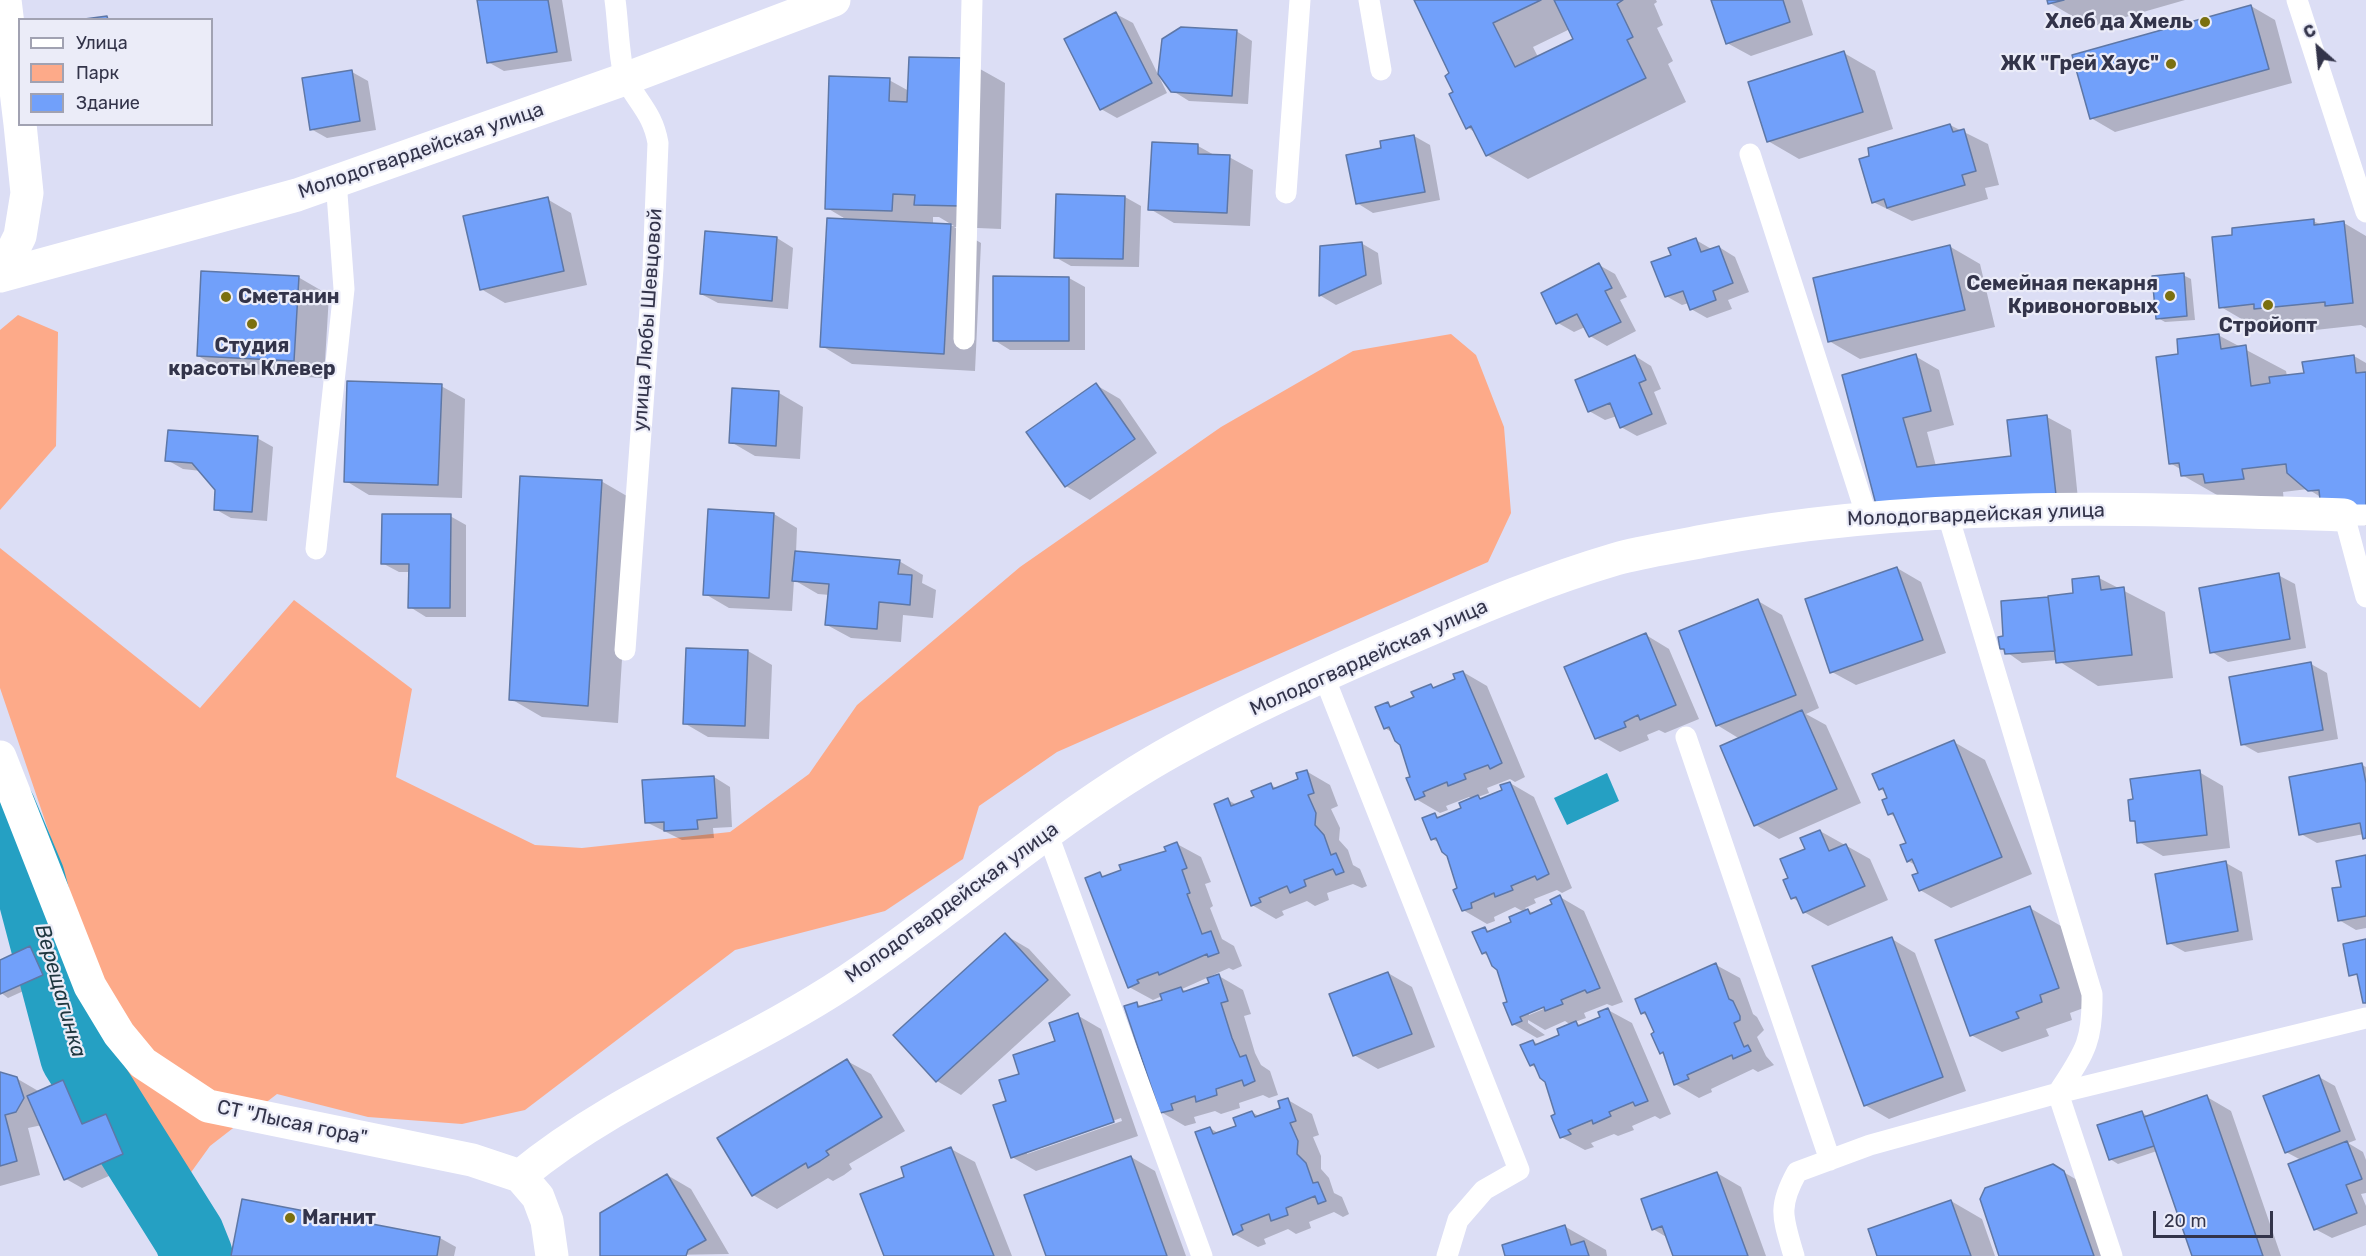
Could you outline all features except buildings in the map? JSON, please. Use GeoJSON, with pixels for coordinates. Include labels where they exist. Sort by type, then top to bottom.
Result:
{"type":"FeatureCollection","features":[{"type":"Feature","properties":{"kind":"street"},"geometry":{"type":"LineString","coordinates":[[5,0],[18,107]]}},
{"type":"Feature","properties":{"kind":"street","name":"Молодогвардейская улица"},"geometry":{"type":"LineString","coordinates":[[0,276],[297,195],[625,79],[834,0]]}},
{"type":"Feature","properties":{"kind":"street"},"geometry":{"type":"LineString","coordinates":[[0,276],[20,236],[27,193],[20,126]]}},
{"type":"Feature","properties":{"kind":"street","name":"Молодогвардейская улица"},"geometry":{"type":"LineString","coordinates":[[520,1176],[577,1133],[797,1013],[851,978],[1047,832],[1172,752],[1323,674],[1502,598],[1618,559],[1753,532],[1867,517],[1947,512],[2144,508],[2355,515]]}},
{"type":"Feature","properties":{"kind":"street","name":"СТ \"Лысая гора\""},"geometry":{"type":"LineString","coordinates":[[0,757],[90,986],[119,1034],[143,1063],[208,1106],[472,1160],[520,1176]]}},
{"type":"Feature","properties":{"kind":"street"},"geometry":{"type":"LineString","coordinates":[[520,1176],[538,1197],[547,1221],[552,1256]]}},
{"type":"Feature","properties":{"kind":"lane","name":"улица Любы Шевцовой"},"geometry":{"type":"LineString","coordinates":[[615,0],[625,79],[655,126],[658,143],[653,268],[625,650]]}},
{"type":"Feature","properties":{"kind":"lane"},"geometry":{"type":"LineString","coordinates":[[964,339],[972,0]]}},
{"type":"Feature","properties":{"kind":"lane"},"geometry":{"type":"LineString","coordinates":[[1286,193],[1299,0]]}},
{"type":"Feature","properties":{"kind":"lane"},"geometry":{"type":"LineString","coordinates":[[1369,0],[1381,70]]}},
{"type":"Feature","properties":{"kind":"lane"},"geometry":{"type":"LineString","coordinates":[[2297,0],[2366,212]]}},
{"type":"Feature","properties":{"kind":"lane"},"geometry":{"type":"LineString","coordinates":[[1749,154],[1867,517]]}},
{"type":"Feature","properties":{"kind":"lane"},"geometry":{"type":"LineString","coordinates":[[316,549],[344,290],[336,180]]}},
{"type":"Feature","properties":{"kind":"lane"},"geometry":{"type":"LineString","coordinates":[[1947,512],[2092,994],[2093,1027],[2083,1054],[2058,1093]]}},
{"type":"Feature","properties":{"kind":"lane"},"geometry":{"type":"LineString","coordinates":[[2355,515],[2366,597]]}},
{"type":"Feature","properties":{"kind":"lane"},"geometry":{"type":"LineString","coordinates":[[1323,674],[1519,1170],[1484,1190],[1458,1220],[1447,1256]]}},
{"type":"Feature","properties":{"kind":"lane"},"geometry":{"type":"LineString","coordinates":[[1686,736],[1830,1160]]}},
{"type":"Feature","properties":{"kind":"lane"},"geometry":{"type":"LineString","coordinates":[[1047,832],[1202,1256]]}},
{"type":"Feature","properties":{"kind":"lane"},"geometry":{"type":"LineString","coordinates":[[1794,1256],[1785,1223],[1784,1196],[1797,1172],[1870,1145],[2058,1093],[2366,1018]]}},
{"type":"Feature","properties":{"kind":"lane"},"geometry":{"type":"LineString","coordinates":[[2058,1093],[2112,1256]]}},
{"type":"Feature","properties":{"kind":"green space"},"geometry":{"type":"Polygon","coordinates":[[[18,315],[58,332],[56,446],[0,510],[0,330],[18,315]]]}},
{"type":"Feature","properties":{"kind":"green space"},"geometry":{"type":"Polygon","coordinates":[[[1451,334],[1476,355],[1504,427],[1511,513],[1488,562],[1057,752],[979,806],[963,859],[885,911],[735,950],[525,1110],[462,1124],[368,1117],[277,1094],[210,1146],[179,1189],[206,1256],[176,1256],[133,1127],[95,968],[0,688],[0,548],[200,708],[294,600],[412,689],[396,777],[535,845],[582,848],[730,832],[809,774],[857,705],[1020,567],[1221,427],[1353,351],[1451,334]]]}},
{"type":"Feature","properties":{"kind":"water"},"geometry":{"type":"Polygon","coordinates":[[[1607,773],[1619,801],[1567,825],[1554,798],[1607,773]]]}},
{"type":"Feature","properties":{"kind":"waterway","name":"Верещагинка"},"geometry":{"type":"LineString","coordinates":[[0,809],[29,878],[76,1056],[189,1236],[197,1256]]}},
{"type":"Feature","properties":{"kind":"place","name":"Хлеб да Хмель"},"geometry":{"type":"Point","coordinates":[2205,22]}},
{"type":"Feature","properties":{"kind":"place","name":"ЖК \"Грей Хаус\""},"geometry":{"type":"Point","coordinates":[2171,64]}},
{"type":"Feature","properties":{"kind":"place","name":"Семейная пекарня Кривоноговых"},"geometry":{"type":"Point","coordinates":[2170,296]}},
{"type":"Feature","properties":{"kind":"place","name":"Сметанин"},"geometry":{"type":"Point","coordinates":[226,297]}},
{"type":"Feature","properties":{"kind":"place","name":"Стройопт"},"geometry":{"type":"Point","coordinates":[2268,305]}},
{"type":"Feature","properties":{"kind":"place","name":"Студия красоты Клевер"},"geometry":{"type":"Point","coordinates":[252,324]}},
{"type":"Feature","properties":{"kind":"place","name":"Магнит"},"geometry":{"type":"Point","coordinates":[290,1218]}}]}
